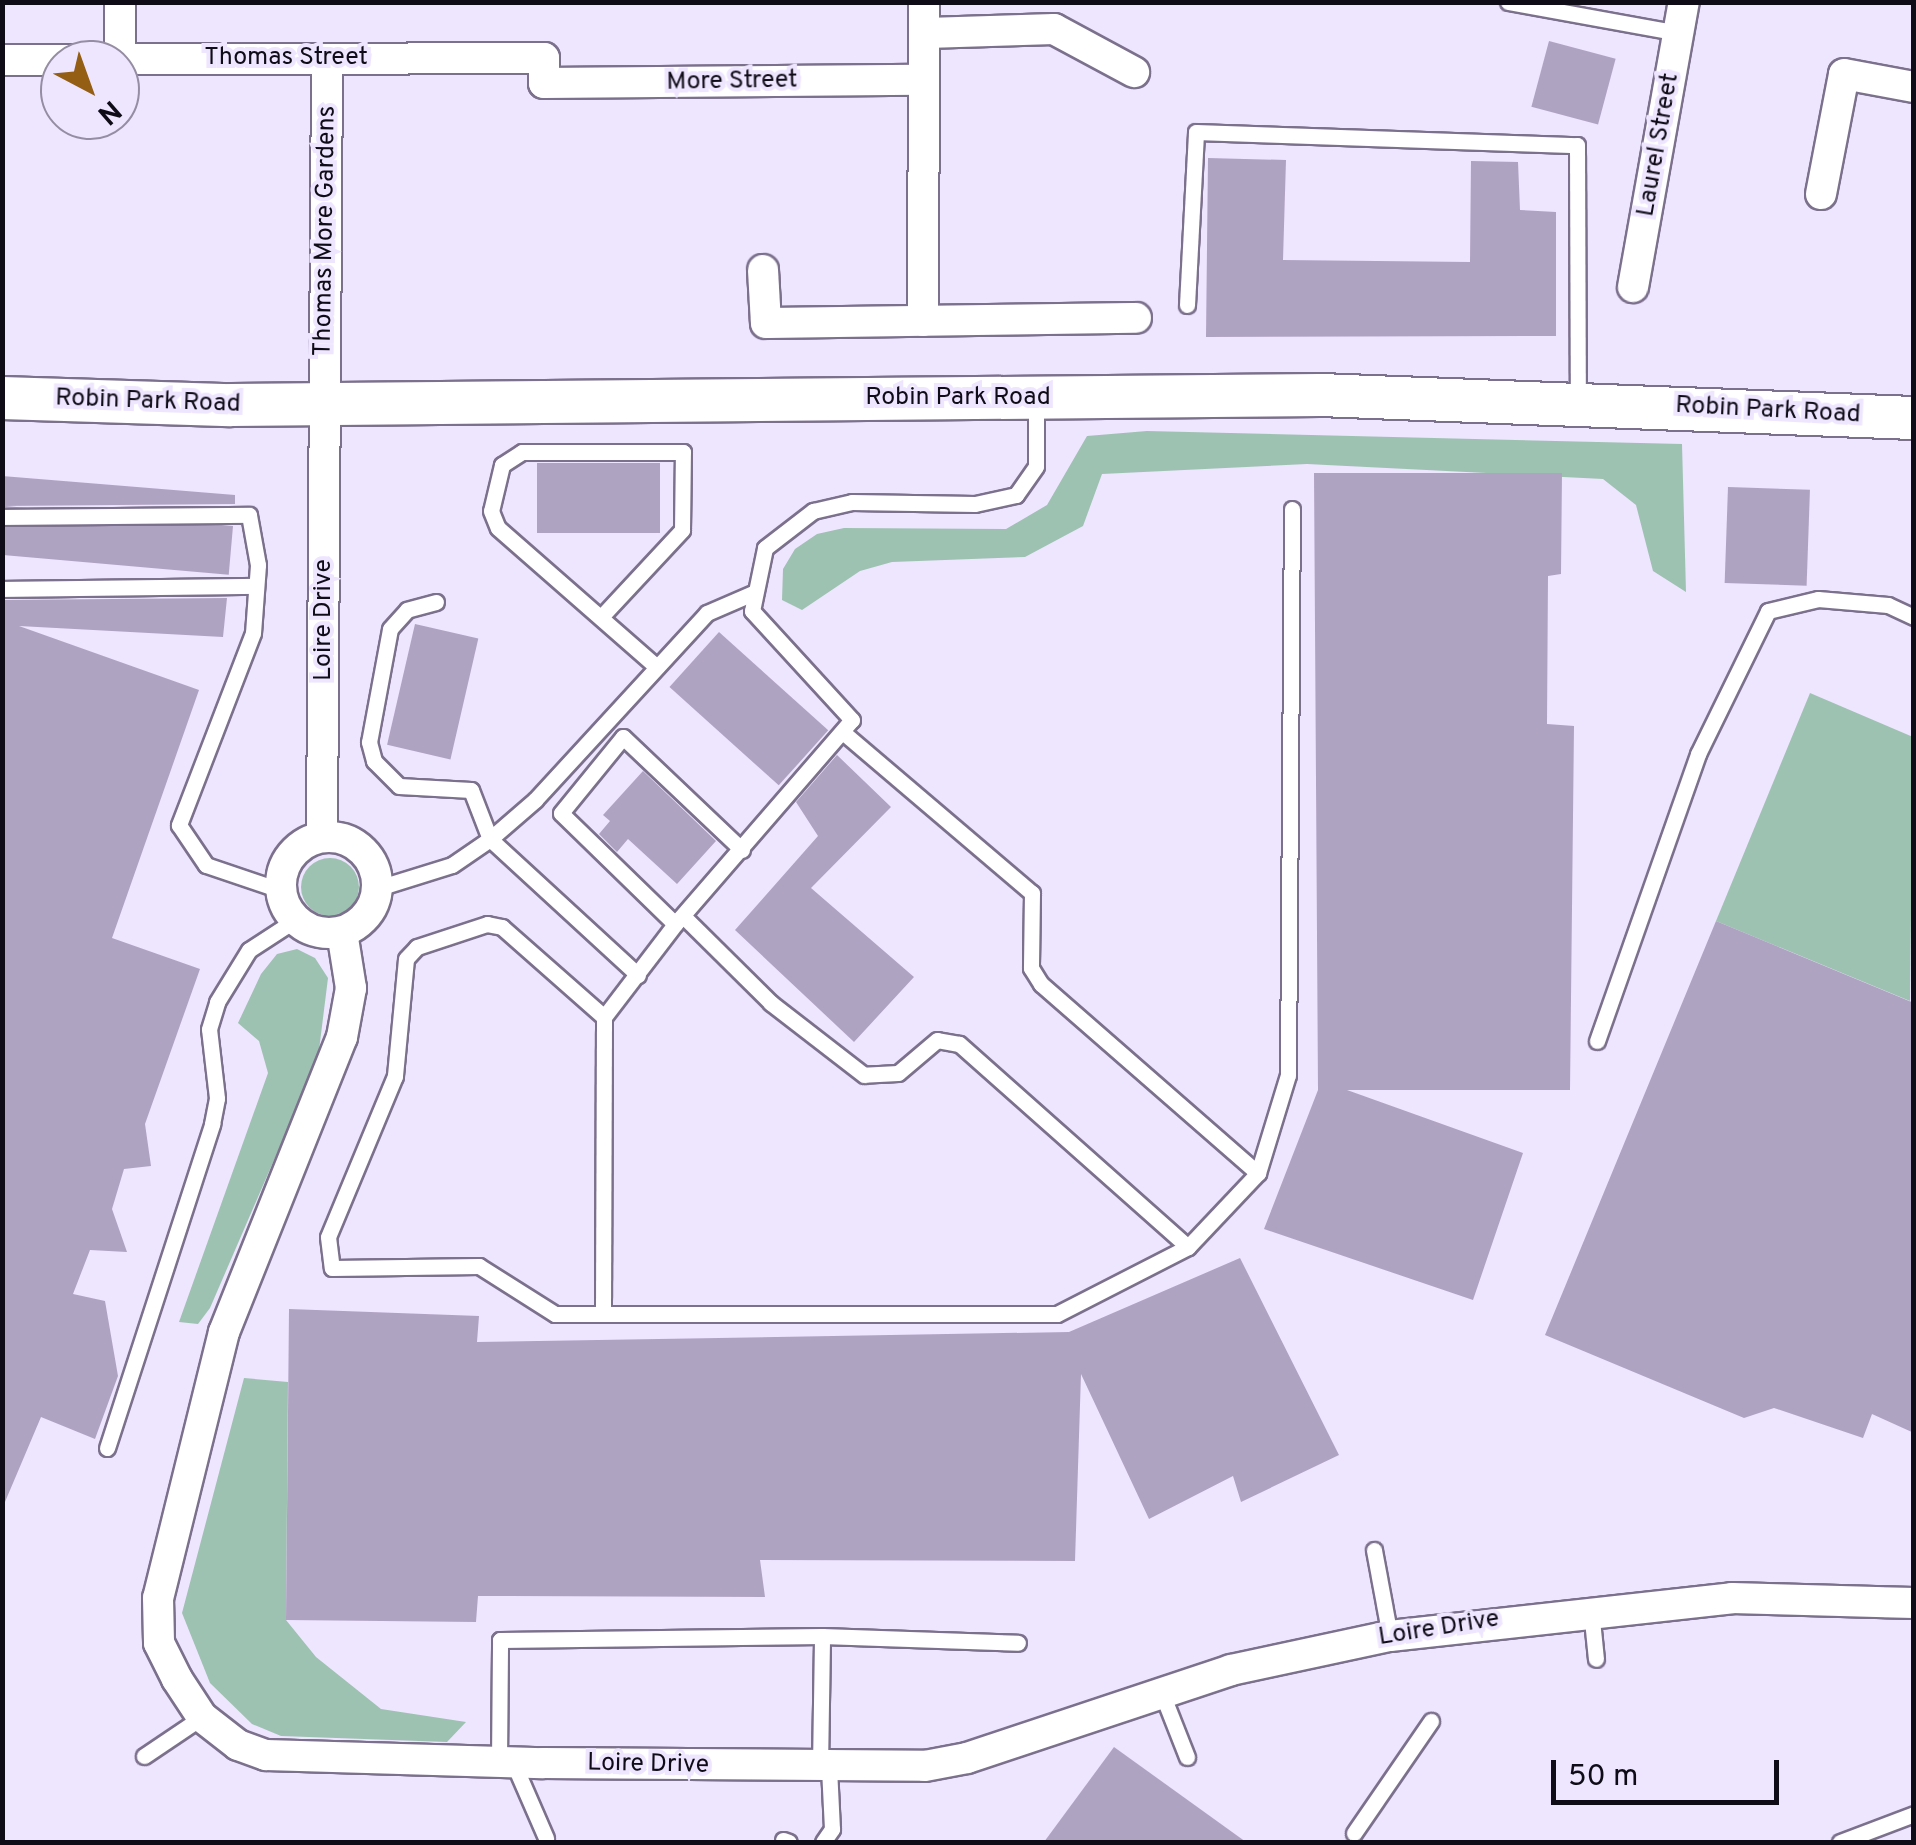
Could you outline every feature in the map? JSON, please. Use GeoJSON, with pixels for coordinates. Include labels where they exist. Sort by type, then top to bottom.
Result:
{"type":"FeatureCollection","features":[{"type":"Feature","properties":{"kind":"street"},"geometry":{"type":"LineString","coordinates":[[120,2],[120,40]]}},
{"type":"Feature","properties":{"kind":"street"},"geometry":{"type":"LineString","coordinates":[[922,321],[920,80],[925,18],[1054,29],[1134,72]]}},
{"type":"Feature","properties":{"kind":"street","name":"Laurel Street"},"geometry":{"type":"LineString","coordinates":[[1633,287],[1682,18]]}},
{"type":"Feature","properties":{"kind":"street","name":"Thomas Street"},"geometry":{"type":"LineString","coordinates":[[140,57],[544,58],[544,83]]}},
{"type":"Feature","properties":{"kind":"street","name":"Thomas Street"},"geometry":{"type":"LineString","coordinates":[[2,60],[40,59]]}},
{"type":"Feature","properties":{"kind":"street","name":"Thomas More Gardens"},"geometry":{"type":"LineString","coordinates":[[326,403],[327,59]]}},
{"type":"Feature","properties":{"kind":"street"},"geometry":{"type":"LineString","coordinates":[[1821,194],[1844,74],[1914,87]]}},
{"type":"Feature","properties":{"kind":"street","name":"More Street"},"geometry":{"type":"LineString","coordinates":[[544,83],[920,80]]}},
{"type":"Feature","properties":{"kind":"street"},"geometry":{"type":"LineString","coordinates":[[763,270],[766,323],[1136,318]]}},
{"type":"Feature","properties":{"kind":"street","name":"Robin Park Road"},"geometry":{"type":"LineString","coordinates":[[2,398],[326,403],[1036,397],[1578,402],[1914,418]]}},
{"type":"Feature","properties":{"kind":"street","name":"Loire Drive"},"geometry":{"type":"LineString","coordinates":[[322,837],[326,403]]}},
{"type":"Feature","properties":{"kind":"street"},"geometry":{"type":"LineString","coordinates":[[322,837],[362,850],[378,888],[367,916],[342,932],[325,934],[295,920],[280,890],[286,861],[322,837]]}},
{"type":"Feature","properties":{"kind":"street","name":"Loire Drive"},"geometry":{"type":"LineString","coordinates":[[342,932],[351,988],[342,1037],[224,1332],[158,1598],[159,1643],[202,1717],[238,1745],[266,1755],[506,1762],[824,1767],[966,1758],[1160,1690],[1390,1636],[1591,1610],[1732,1598],[1914,1603]]}},
{"type":"Feature","properties":{"kind":"lane"},"geometry":{"type":"LineString","coordinates":[[1508,2],[1682,18]]}},
{"type":"Feature","properties":{"kind":"lane"},"geometry":{"type":"LineString","coordinates":[[1187,305],[1196,132],[1576,145],[1578,402]]}},
{"type":"Feature","properties":{"kind":"lane"},"geometry":{"type":"LineString","coordinates":[[603,1309],[604,1016],[679,920],[846,734],[852,720],[848,710],[759,624],[753,593],[765,548],[813,510],[852,502],[998,503],[1016,496],[1036,466],[1036,397]]}},
{"type":"Feature","properties":{"kind":"lane"},"geometry":{"type":"LineString","coordinates":[[601,618],[682,530],[683,452],[522,452],[502,464],[491,511],[498,528],[657,667]]}},
{"type":"Feature","properties":{"kind":"lane"},"geometry":{"type":"LineString","coordinates":[[604,1016],[502,927],[487,924],[417,947],[406,959],[400,1050],[385,1112],[328,1237],[327,1256],[332,1268],[479,1266],[555,1314],[603,1309],[1058,1314],[1188,1248],[1258,1172],[1288,1075],[1292,510]]}},
{"type":"Feature","properties":{"kind":"lane"},"geometry":{"type":"LineString","coordinates":[[2,517],[249,516],[255,586],[253,633],[178,826],[206,865],[280,890]]}},
{"type":"Feature","properties":{"kind":"lane"},"geometry":{"type":"LineString","coordinates":[[2,589],[255,586]]}},
{"type":"Feature","properties":{"kind":"lane"},"geometry":{"type":"LineString","coordinates":[[378,888],[452,866],[490,839],[535,800],[708,613],[753,593]]}},
{"type":"Feature","properties":{"kind":"lane"},"geometry":{"type":"LineString","coordinates":[[1597,1040],[1698,754],[1768,611],[1788,601],[1818,599],[1888,605],[1914,617]]}},
{"type":"Feature","properties":{"kind":"lane"},"geometry":{"type":"LineString","coordinates":[[436,602],[407,610],[390,630],[369,742],[374,761],[399,786],[471,790],[490,839],[638,975]]}},
{"type":"Feature","properties":{"kind":"lane"},"geometry":{"type":"LineString","coordinates":[[846,734],[1032,893],[1031,968],[1041,984],[1258,1172]]}},
{"type":"Feature","properties":{"kind":"lane"},"geometry":{"type":"LineString","coordinates":[[742,850],[623,738],[561,813],[771,1003],[864,1075],[898,1073],[937,1040],[959,1044],[1188,1248]]}},
{"type":"Feature","properties":{"kind":"lane"},"geometry":{"type":"LineString","coordinates":[[106,1448],[212,1124],[216,1087],[210,1029],[217,1002],[250,950],[295,920]]}},
{"type":"Feature","properties":{"kind":"lane"},"geometry":{"type":"LineString","coordinates":[[1374,1550],[1390,1636]]}},
{"type":"Feature","properties":{"kind":"lane"},"geometry":{"type":"LineString","coordinates":[[1591,1610],[1596,1658]]}},
{"type":"Feature","properties":{"kind":"lane"},"geometry":{"type":"LineString","coordinates":[[822,1636],[824,1767],[832,1829],[823,1842]]}},
{"type":"Feature","properties":{"kind":"lane"},"geometry":{"type":"LineString","coordinates":[[546,1838],[506,1762],[500,1640],[822,1636],[1018,1643]]}},
{"type":"Feature","properties":{"kind":"lane"},"geometry":{"type":"LineString","coordinates":[[1160,1690],[1186,1757]]}},
{"type":"Feature","properties":{"kind":"lane"},"geometry":{"type":"LineString","coordinates":[[144,1756],[202,1717]]}},
{"type":"Feature","properties":{"kind":"lane"},"geometry":{"type":"LineString","coordinates":[[1354,1833],[1431,1721]]}},
{"type":"Feature","properties":{"kind":"lane"},"geometry":{"type":"LineString","coordinates":[[1840,1842],[1914,1814]]}},
{"type":"Feature","properties":{"kind":"green space"},"geometry":{"type":"Polygon","coordinates":[[[1147,431],[1682,444],[1686,592],[1653,571],[1636,505],[1603,479],[1307,464],[1102,474],[1083,526],[1025,557],[892,562],[860,571],[802,610],[782,600],[783,569],[795,549],[817,534],[844,528],[1006,529],[1047,505],[1087,436],[1147,431]]]}},
{"type":"Feature","properties":{"kind":"green space"},"geometry":{"type":"Polygon","coordinates":[[[1810,693],[1913,737],[1910,1001],[1716,921],[1810,693]]]}},
{"type":"Feature","properties":{"kind":"green space"},"geometry":{"type":"Polygon","coordinates":[[[330,858],[350,867],[359,887],[350,907],[330,916],[310,907],[301,887],[310,867],[330,858]]]}},
{"type":"Feature","properties":{"kind":"green space"},"geometry":{"type":"Polygon","coordinates":[[[297,949],[315,958],[328,978],[318,1058],[210,1308],[198,1324],[179,1322],[268,1073],[259,1041],[238,1023],[261,974],[277,954],[297,949]]]}},
{"type":"Feature","properties":{"kind":"green space"},"geometry":{"type":"Polygon","coordinates":[[[244,1378],[288,1382],[286,1620],[316,1657],[381,1709],[466,1722],[447,1742],[281,1736],[252,1724],[210,1683],[182,1613],[244,1378]]]}},
{"type":"Feature","properties":{"kind":"building"},"geometry":{"type":"Polygon","coordinates":[[[1549,41],[1616,59],[1598,125],[1531,107],[1549,41]]]}},
{"type":"Feature","properties":{"kind":"building"},"geometry":{"type":"Polygon","coordinates":[[[1208,158],[1286,160],[1283,260],[1470,262],[1471,161],[1518,162],[1520,210],[1556,212],[1556,336],[1206,337],[1208,158]]]}},
{"type":"Feature","properties":{"kind":"building"},"geometry":{"type":"Polygon","coordinates":[[[537,463],[660,463],[660,533],[537,533],[537,463]]]}},
{"type":"Feature","properties":{"kind":"building"},"geometry":{"type":"Polygon","coordinates":[[[1314,473],[1562,473],[1561,574],[1548,576],[1547,724],[1574,726],[1570,1090],[1347,1090],[1523,1153],[1473,1300],[1264,1229],[1318,1090],[1314,473]]]}},
{"type":"Feature","properties":{"kind":"building"},"geometry":{"type":"Polygon","coordinates":[[[2,476],[235,495],[235,504],[2,506],[2,476]]]}},
{"type":"Feature","properties":{"kind":"building"},"geometry":{"type":"Polygon","coordinates":[[[1728,487],[1810,490],[1807,586],[1725,583],[1728,487]]]}},
{"type":"Feature","properties":{"kind":"building"},"geometry":{"type":"Polygon","coordinates":[[[3,506],[233,526],[229,575],[2,555],[3,506]]]}},
{"type":"Feature","properties":{"kind":"building"},"geometry":{"type":"Polygon","coordinates":[[[227,598],[223,637],[19,626],[199,690],[112,938],[200,969],[145,1124],[151,1166],[124,1169],[112,1209],[127,1252],[90,1250],[73,1294],[105,1301],[118,1376],[95,1439],[41,1417],[2,1509],[2,600],[227,598]]]}},
{"type":"Feature","properties":{"kind":"building"},"geometry":{"type":"Polygon","coordinates":[[[415,624],[478,639],[450,759],[387,745],[415,624]]]}},
{"type":"Feature","properties":{"kind":"building"},"geometry":{"type":"Polygon","coordinates":[[[719,632],[828,730],[779,785],[669,687],[719,632]]]}},
{"type":"Feature","properties":{"kind":"building"},"geometry":{"type":"Polygon","coordinates":[[[837,755],[891,807],[811,888],[914,977],[854,1042],[735,930],[818,836],[796,802],[837,755]]]}},
{"type":"Feature","properties":{"kind":"building"},"geometry":{"type":"Polygon","coordinates":[[[643,771],[716,841],[677,884],[628,839],[617,852],[599,834],[610,821],[603,815],[643,771]]]}},
{"type":"Feature","properties":{"kind":"building"},"geometry":{"type":"Polygon","coordinates":[[[1716,921],[1914,1003],[1914,1433],[1872,1414],[1863,1438],[1774,1408],[1744,1418],[1545,1335],[1716,921]]]}},
{"type":"Feature","properties":{"kind":"building"},"geometry":{"type":"Polygon","coordinates":[[[1240,1258],[1339,1455],[1241,1502],[1233,1476],[1149,1519],[1081,1374],[1075,1561],[760,1560],[765,1597],[478,1596],[476,1622],[286,1620],[289,1309],[479,1316],[477,1342],[1069,1332],[1240,1258]]]}},
{"type":"Feature","properties":{"kind":"building"},"geometry":{"type":"Polygon","coordinates":[[[1114,1747],[1246,1842],[1044,1842],[1114,1747]]]}}]}
